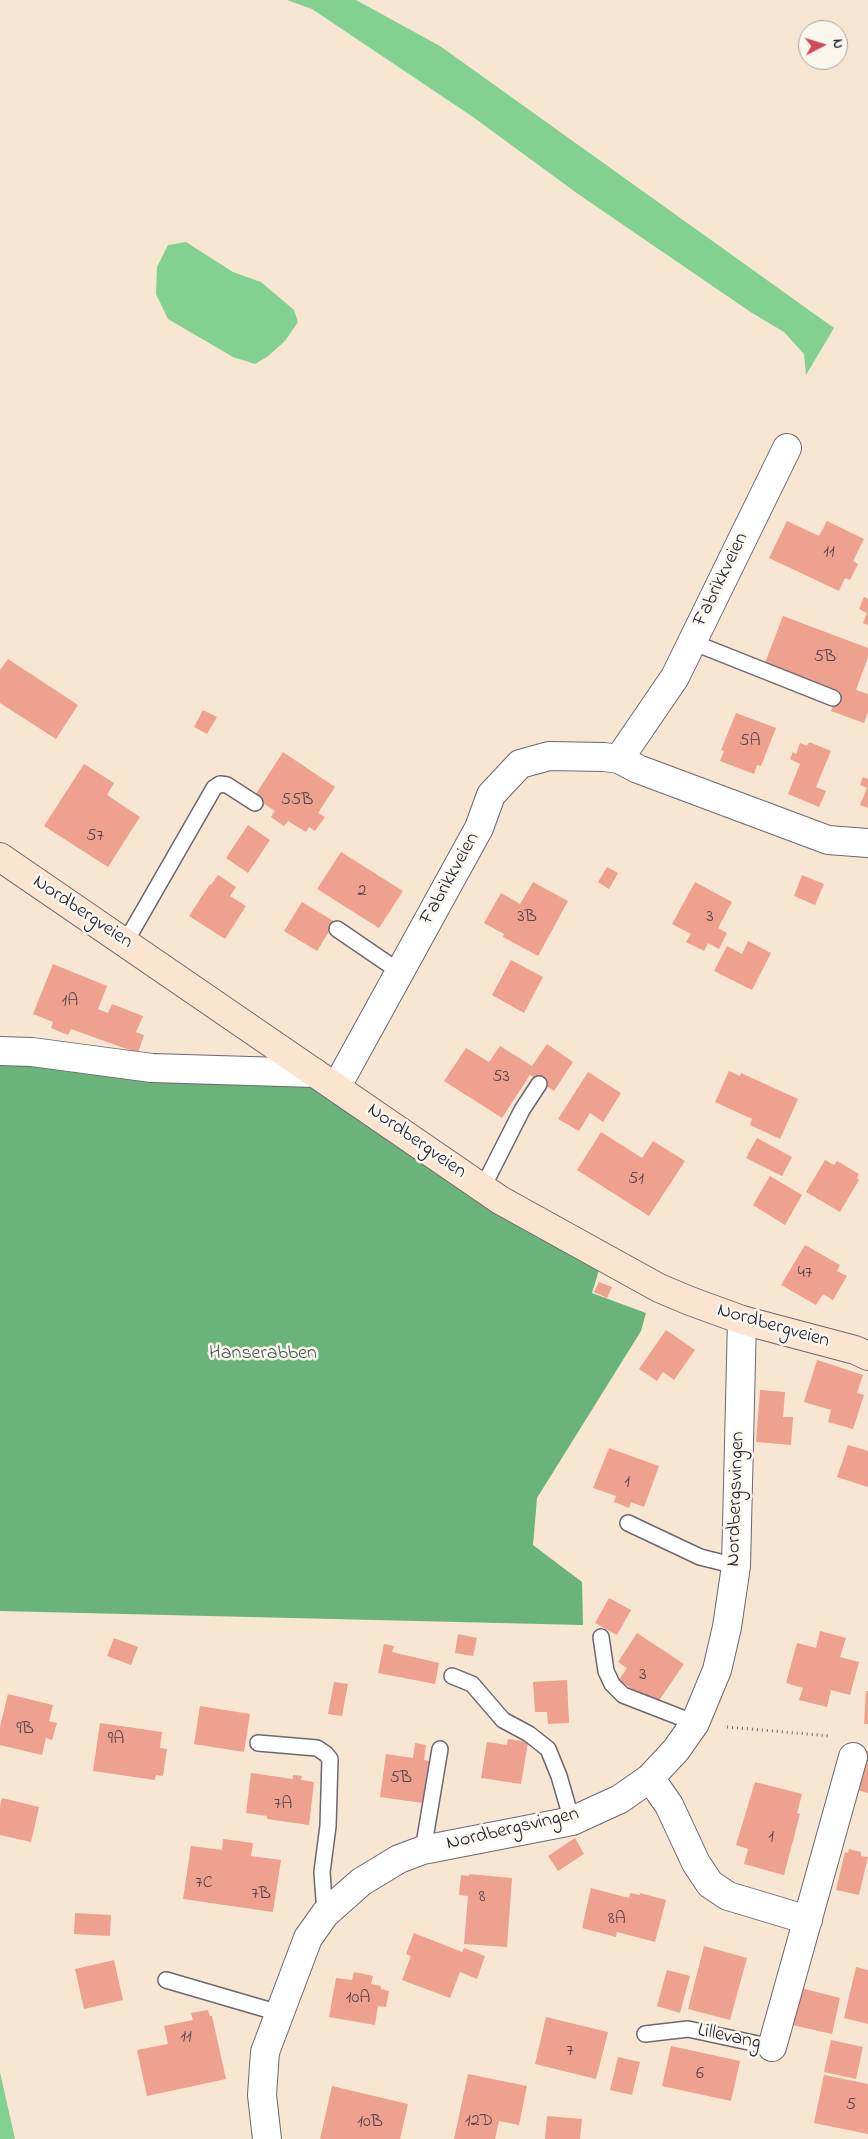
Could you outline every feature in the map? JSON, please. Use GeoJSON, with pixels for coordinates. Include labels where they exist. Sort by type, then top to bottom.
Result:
{"type":"FeatureCollection","features":[{"type":"Feature","properties":{"kind":"street","name":"Fabrikkveien"},"geometry":{"type":"LineString","coordinates":[[619,759],[675,677],[787,448]]}},
{"type":"Feature","properties":{"kind":"street","name":"Fabrikkveien"},"geometry":{"type":"LineString","coordinates":[[326,1080],[400,972],[479,828],[491,795],[520,764],[549,756],[619,759],[638,769],[828,840],[868,843]]}},
{"type":"Feature","properties":{"kind":"street","name":"Nordbergveien"},"geometry":{"type":"LineString","coordinates":[[0,857],[482,1189],[659,1288],[742,1320],[855,1350],[868,1356]]}},
{"type":"Feature","properties":{"kind":"street"},"geometry":{"type":"LineString","coordinates":[[0,1051],[32,1052],[152,1068],[326,1080]]}},
{"type":"Feature","properties":{"kind":"street","name":"Nordbergsvingen"},"geometry":{"type":"LineString","coordinates":[[267,2139],[262,2095],[265,2052],[308,1938],[325,1914],[361,1882],[399,1859],[423,1850],[572,1820],[620,1799],[650,1778],[676,1750],[695,1723],[717,1670],[727,1627],[736,1566],[742,1320]]}},
{"type":"Feature","properties":{"kind":"street","name":"Lillevang"},"geometry":{"type":"LineString","coordinates":[[772,2047],[853,1757]]}},
{"type":"Feature","properties":{"kind":"street"},"geometry":{"type":"LineString","coordinates":[[650,1778],[669,1805],[696,1863],[710,1884],[728,1896],[808,1920]]}},
{"type":"Feature","properties":{"kind":"lane"},"geometry":{"type":"LineString","coordinates":[[692,642],[832,698]]}},
{"type":"Feature","properties":{"kind":"lane"},"geometry":{"type":"LineString","coordinates":[[125,943],[214,788],[220,784],[226,785],[255,803]]}},
{"type":"Feature","properties":{"kind":"lane"},"geometry":{"type":"LineString","coordinates":[[337,929],[400,972]]}},
{"type":"Feature","properties":{"kind":"lane"},"geometry":{"type":"LineString","coordinates":[[482,1189],[522,1110],[539,1084]]}},
{"type":"Feature","properties":{"kind":"lane"},"geometry":{"type":"LineString","coordinates":[[628,1523],[700,1557],[736,1566]]}},
{"type":"Feature","properties":{"kind":"lane"},"geometry":{"type":"LineString","coordinates":[[601,1637],[606,1671],[612,1684],[623,1695],[695,1723]]}},
{"type":"Feature","properties":{"kind":"lane"},"geometry":{"type":"LineString","coordinates":[[452,1676],[472,1684],[503,1720],[529,1734],[548,1749],[559,1776],[572,1820]]}},
{"type":"Feature","properties":{"kind":"lane"},"geometry":{"type":"LineString","coordinates":[[258,1743],[318,1748],[330,1759],[328,1826],[322,1872],[325,1914]]}},
{"type":"Feature","properties":{"kind":"lane"},"geometry":{"type":"LineString","coordinates":[[423,1850],[440,1749]]}},
{"type":"Feature","properties":{"kind":"lane"},"geometry":{"type":"LineString","coordinates":[[166,1980],[279,2013]]}},
{"type":"Feature","properties":{"kind":"lane","name":"Lillevang"},"geometry":{"type":"LineString","coordinates":[[645,2034],[688,2029],[772,2047]]}},
{"type":"Feature","properties":{"kind":"path"},"geometry":{"type":"LineString","coordinates":[[695,1723],[772,1733],[831,1736]]}},
{"type":"Feature","properties":{"kind":"green space"},"geometry":{"type":"Polygon","coordinates":[[[287,0],[356,0],[440,46],[834,328],[806,375],[804,354],[784,332],[752,313],[578,194],[473,117],[312,9],[287,0]]]}},
{"type":"Feature","properties":{"kind":"green space"},"geometry":{"type":"Polygon","coordinates":[[[186,242],[233,272],[261,282],[294,310],[298,322],[285,341],[267,357],[255,364],[233,357],[168,319],[156,294],[157,267],[168,245],[186,242]]]}},
{"type":"Feature","properties":{"kind":"green space","name":"Hanserabben"},"geometry":{"type":"Polygon","coordinates":[[[0,1053],[315,1073],[603,1257],[592,1293],[646,1313],[641,1331],[537,1498],[533,1545],[582,1582],[583,1625],[0,1611],[0,1053]]]}},
{"type":"Feature","properties":{"kind":"green space"},"geometry":{"type":"Polygon","coordinates":[[[0,2072],[15,2139],[0,2139],[0,2072]]]}},
{"type":"Feature","properties":{"kind":"building"},"geometry":{"type":"Polygon","coordinates":[[[787,521],[819,536],[827,521],[864,539],[853,561],[858,564],[850,580],[845,578],[839,591],[769,558],[787,521]]]}},
{"type":"Feature","properties":{"kind":"building"},"geometry":{"type":"Polygon","coordinates":[[[864,597],[868,599],[868,625],[863,623],[867,613],[859,609],[864,597]]]}},
{"type":"Feature","properties":{"kind":"building"},"geometry":{"type":"Polygon","coordinates":[[[783,616],[868,648],[868,657],[856,690],[868,694],[868,712],[864,723],[831,711],[839,691],[765,663],[783,616]]]}},
{"type":"Feature","properties":{"kind":"building"},"geometry":{"type":"Polygon","coordinates":[[[8,659],[78,705],[56,739],[0,703],[0,670],[8,659]]]}},
{"type":"Feature","properties":{"kind":"building"},"geometry":{"type":"Polygon","coordinates":[[[203,710],[217,717],[207,734],[194,727],[203,710]]]}},
{"type":"Feature","properties":{"kind":"building"},"geometry":{"type":"Polygon","coordinates":[[[736,713],[776,728],[761,766],[757,765],[754,774],[720,761],[724,751],[721,750],[736,713]]]}},
{"type":"Feature","properties":{"kind":"building"},"geometry":{"type":"Polygon","coordinates":[[[809,742],[831,751],[816,787],[826,791],[819,807],[788,794],[800,764],[790,759],[793,752],[796,754],[800,743],[807,746],[809,742]]]}},
{"type":"Feature","properties":{"kind":"building"},"geometry":{"type":"Polygon","coordinates":[[[283,752],[335,787],[318,813],[325,817],[315,831],[309,827],[306,832],[288,821],[284,826],[271,817],[275,811],[254,797],[283,752]]]}},
{"type":"Feature","properties":{"kind":"building"},"geometry":{"type":"Polygon","coordinates":[[[84,764],[114,783],[107,795],[140,817],[108,867],[44,826],[84,764]]]}},
{"type":"Feature","properties":{"kind":"building"},"geometry":{"type":"Polygon","coordinates":[[[863,777],[868,779],[868,808],[860,805],[867,788],[860,785],[863,777]]]}},
{"type":"Feature","properties":{"kind":"building"},"geometry":{"type":"Polygon","coordinates":[[[248,825],[270,840],[248,873],[226,858],[248,825]]]}},
{"type":"Feature","properties":{"kind":"building"},"geometry":{"type":"Polygon","coordinates":[[[341,852],[403,891],[379,928],[317,889],[341,852]]]}},
{"type":"Feature","properties":{"kind":"building"},"geometry":{"type":"Polygon","coordinates":[[[607,867],[618,873],[609,889],[598,882],[607,867]]]}},
{"type":"Feature","properties":{"kind":"building"},"geometry":{"type":"Polygon","coordinates":[[[218,875],[236,887],[230,896],[246,906],[225,939],[189,916],[218,875]]]}},
{"type":"Feature","properties":{"kind":"building"},"geometry":{"type":"Polygon","coordinates":[[[802,875],[824,884],[815,905],[794,896],[802,875]]]}},
{"type":"Feature","properties":{"kind":"building"},"geometry":{"type":"Polygon","coordinates":[[[533,882],[568,901],[538,956],[503,937],[504,934],[484,923],[501,893],[520,904],[533,882]]]}},
{"type":"Feature","properties":{"kind":"building"},"geometry":{"type":"Polygon","coordinates":[[[695,882],[732,902],[718,928],[727,933],[719,949],[708,943],[704,951],[686,942],[691,934],[672,924],[695,882]]]}},
{"type":"Feature","properties":{"kind":"building"},"geometry":{"type":"Polygon","coordinates":[[[302,902],[335,922],[317,951],[284,931],[302,902]]]}},
{"type":"Feature","properties":{"kind":"building"},"geometry":{"type":"Polygon","coordinates":[[[748,941],[771,953],[752,990],[714,971],[727,946],[742,954],[748,941]]]}},
{"type":"Feature","properties":{"kind":"building"},"geometry":{"type":"Polygon","coordinates":[[[511,960],[543,977],[524,1013],[492,995],[511,960]]]}},
{"type":"Feature","properties":{"kind":"building"},"geometry":{"type":"Polygon","coordinates":[[[53,964],[107,986],[98,1009],[108,1013],[112,1004],[143,1016],[136,1032],[144,1035],[138,1053],[71,1029],[68,1035],[51,1028],[53,1022],[33,1014],[53,964]]]}},
{"type":"Feature","properties":{"kind":"building"},"geometry":{"type":"Polygon","coordinates":[[[547,1044],[573,1062],[554,1091],[530,1075],[502,1118],[444,1081],[466,1048],[489,1062],[500,1046],[532,1066],[547,1044]]]}},
{"type":"Feature","properties":{"kind":"building"},"geometry":{"type":"Polygon","coordinates":[[[729,1071],[740,1076],[741,1073],[798,1099],[780,1139],[750,1125],[752,1119],[715,1102],[729,1071]]]}},
{"type":"Feature","properties":{"kind":"building"},"geometry":{"type":"Polygon","coordinates":[[[588,1072],[621,1093],[603,1122],[590,1113],[579,1131],[558,1119],[588,1072]]]}},
{"type":"Feature","properties":{"kind":"building"},"geometry":{"type":"Polygon","coordinates":[[[601,1132],[642,1158],[653,1141],[685,1161],[649,1216],[577,1170],[601,1132]]]}},
{"type":"Feature","properties":{"kind":"building"},"geometry":{"type":"Polygon","coordinates":[[[757,1138],[792,1157],[782,1176],[746,1158],[757,1138]]]}},
{"type":"Feature","properties":{"kind":"building"},"geometry":{"type":"Polygon","coordinates":[[[825,1160],[834,1165],[837,1161],[859,1174],[857,1178],[859,1180],[840,1212],[806,1192],[825,1160]]]}},
{"type":"Feature","properties":{"kind":"building"},"geometry":{"type":"Polygon","coordinates":[[[770,1176],[802,1195],[785,1225],[753,1205],[770,1176]]]}},
{"type":"Feature","properties":{"kind":"building"},"geometry":{"type":"Polygon","coordinates":[[[805,1245],[840,1265],[837,1271],[847,1276],[833,1300],[823,1294],[816,1305],[781,1285],[805,1245]]]}},
{"type":"Feature","properties":{"kind":"building"},"geometry":{"type":"Polygon","coordinates":[[[599,1282],[612,1287],[607,1298],[594,1292],[599,1282]]]}},
{"type":"Feature","properties":{"kind":"building"},"geometry":{"type":"Polygon","coordinates":[[[666,1330],[695,1350],[674,1380],[663,1372],[657,1381],[639,1369],[666,1330]]]}},
{"type":"Feature","properties":{"kind":"building"},"geometry":{"type":"Polygon","coordinates":[[[817,1360],[863,1375],[857,1393],[864,1395],[853,1429],[828,1422],[831,1410],[804,1402],[817,1360]]]}},
{"type":"Feature","properties":{"kind":"building"},"geometry":{"type":"Polygon","coordinates":[[[760,1390],[785,1392],[783,1417],[793,1417],[791,1445],[756,1442],[760,1390]]]}},
{"type":"Feature","properties":{"kind":"building"},"geometry":{"type":"Polygon","coordinates":[[[848,1445],[868,1451],[868,1487],[837,1477],[848,1445]]]}},
{"type":"Feature","properties":{"kind":"building"},"geometry":{"type":"Polygon","coordinates":[[[609,1448],[659,1466],[644,1507],[631,1502],[629,1508],[614,1502],[616,1496],[593,1488],[609,1448]]]}},
{"type":"Feature","properties":{"kind":"building"},"geometry":{"type":"Polygon","coordinates":[[[609,1598],[631,1610],[617,1635],[595,1623],[609,1598]]]}},
{"type":"Feature","properties":{"kind":"building"},"geometry":{"type":"Polygon","coordinates":[[[820,1631],[846,1638],[840,1657],[859,1662],[850,1695],[831,1690],[827,1707],[799,1700],[803,1688],[786,1683],[797,1643],[816,1648],[820,1631]]]}},
{"type":"Feature","properties":{"kind":"building"},"geometry":{"type":"Polygon","coordinates":[[[637,1633],[684,1664],[656,1705],[619,1680],[627,1668],[618,1662],[637,1633]]]}},
{"type":"Feature","properties":{"kind":"building"},"geometry":{"type":"Polygon","coordinates":[[[458,1634],[477,1638],[473,1656],[455,1653],[458,1634]]]}},
{"type":"Feature","properties":{"kind":"building"},"geometry":{"type":"Polygon","coordinates":[[[114,1638],[138,1647],[131,1665],[107,1656],[114,1638]]]}},
{"type":"Feature","properties":{"kind":"building"},"geometry":{"type":"Polygon","coordinates":[[[384,1644],[394,1646],[392,1652],[439,1663],[435,1684],[378,1673],[384,1644]]]}},
{"type":"Feature","properties":{"kind":"building"},"geometry":{"type":"Polygon","coordinates":[[[567,1680],[569,1723],[548,1724],[547,1712],[535,1712],[533,1682],[567,1680]]]}},
{"type":"Feature","properties":{"kind":"building"},"geometry":{"type":"Polygon","coordinates":[[[334,1682],[348,1684],[342,1716],[328,1714],[334,1682]]]}},
{"type":"Feature","properties":{"kind":"building"},"geometry":{"type":"Polygon","coordinates":[[[866,1691],[868,1691],[868,1724],[864,1724],[866,1691]]]}},
{"type":"Feature","properties":{"kind":"building"},"geometry":{"type":"Polygon","coordinates":[[[8,1694],[53,1705],[49,1721],[57,1723],[52,1740],[46,1738],[42,1755],[0,1745],[0,1727],[8,1694]]]}},
{"type":"Feature","properties":{"kind":"building"},"geometry":{"type":"Polygon","coordinates":[[[200,1706],[250,1714],[244,1752],[194,1744],[200,1706]]]}},
{"type":"Feature","properties":{"kind":"building"},"geometry":{"type":"Polygon","coordinates":[[[100,1723],[162,1732],[160,1748],[167,1749],[163,1776],[156,1775],[155,1780],[93,1771],[100,1723]]]}},
{"type":"Feature","properties":{"kind":"building"},"geometry":{"type":"Polygon","coordinates":[[[508,1739],[528,1742],[521,1784],[481,1778],[487,1742],[507,1745],[508,1739]]]}},
{"type":"Feature","properties":{"kind":"building"},"geometry":{"type":"Polygon","coordinates":[[[415,1743],[426,1745],[424,1760],[429,1761],[423,1803],[380,1797],[386,1754],[413,1758],[415,1743]]]}},
{"type":"Feature","properties":{"kind":"building"},"geometry":{"type":"Polygon","coordinates":[[[864,1750],[868,1751],[868,1793],[854,1789],[864,1750]]]}},
{"type":"Feature","properties":{"kind":"building"},"geometry":{"type":"Polygon","coordinates":[[[251,1773],[293,1779],[293,1775],[302,1776],[301,1780],[314,1782],[309,1825],[267,1819],[267,1816],[246,1813],[251,1773]]]}},
{"type":"Feature","properties":{"kind":"building"},"geometry":{"type":"Polygon","coordinates":[[[755,1782],[802,1794],[797,1813],[800,1814],[784,1875],[744,1864],[748,1849],[736,1845],[755,1782]]]}},
{"type":"Feature","properties":{"kind":"building"},"geometry":{"type":"Polygon","coordinates":[[[2,1798],[39,1807],[31,1842],[0,1835],[0,1806],[2,1798]]]}},
{"type":"Feature","properties":{"kind":"building"},"geometry":{"type":"Polygon","coordinates":[[[575,1838],[584,1854],[558,1871],[548,1856],[575,1838]]]}},
{"type":"Feature","properties":{"kind":"building"},"geometry":{"type":"Polygon","coordinates":[[[223,1839],[253,1843],[251,1856],[281,1860],[273,1912],[183,1899],[191,1846],[222,1850],[223,1839]]]}},
{"type":"Feature","properties":{"kind":"building"},"geometry":{"type":"Polygon","coordinates":[[[849,1849],[861,1852],[861,1856],[868,1857],[859,1895],[836,1890],[845,1852],[848,1853],[849,1849]]]}},
{"type":"Feature","properties":{"kind":"building"},"geometry":{"type":"Polygon","coordinates":[[[469,1874],[512,1878],[507,1947],[464,1944],[468,1896],[459,1895],[461,1875],[469,1876],[469,1874]]]}},
{"type":"Feature","properties":{"kind":"building"},"geometry":{"type":"Polygon","coordinates":[[[591,1888],[629,1898],[630,1893],[640,1895],[640,1893],[666,1900],[655,1942],[617,1932],[616,1937],[582,1928],[591,1888]]]}},
{"type":"Feature","properties":{"kind":"building"},"geometry":{"type":"Polygon","coordinates":[[[75,1913],[111,1915],[110,1936],[74,1934],[75,1913]]]}},
{"type":"Feature","properties":{"kind":"building"},"geometry":{"type":"Polygon","coordinates":[[[414,1933],[462,1952],[464,1948],[485,1956],[477,1979],[460,1972],[450,1998],[402,1980],[411,1956],[406,1954],[414,1933]]]}},
{"type":"Feature","properties":{"kind":"building"},"geometry":{"type":"Polygon","coordinates":[[[704,1946],[747,1958],[730,2020],[688,2009],[704,1946]]]}},
{"type":"Feature","properties":{"kind":"building"},"geometry":{"type":"Polygon","coordinates":[[[114,1960],[123,2000],[84,2009],[75,1969],[114,1960]]]}},
{"type":"Feature","properties":{"kind":"building"},"geometry":{"type":"Polygon","coordinates":[[[856,1967],[868,1970],[868,2024],[844,2018],[856,1967]]]}},
{"type":"Feature","properties":{"kind":"building"},"geometry":{"type":"Polygon","coordinates":[[[667,1970],[690,1976],[680,2013],[657,2006],[667,1970]]]}},
{"type":"Feature","properties":{"kind":"building"},"geometry":{"type":"Polygon","coordinates":[[[354,1972],[373,1976],[371,1984],[381,1986],[381,1989],[389,1991],[386,2007],[378,2006],[375,2025],[329,2017],[336,1978],[352,1980],[354,1972]]]}},
{"type":"Feature","properties":{"kind":"building"},"geometry":{"type":"Polygon","coordinates":[[[801,1988],[840,1998],[832,2034],[792,2025],[801,1988]]]}},
{"type":"Feature","properties":{"kind":"building"},"geometry":{"type":"Polygon","coordinates":[[[208,2010],[210,2016],[212,2016],[226,2079],[147,2096],[137,2050],[168,2044],[164,2026],[193,2020],[191,2013],[208,2010]]]}},
{"type":"Feature","properties":{"kind":"building"},"geometry":{"type":"Polygon","coordinates":[[[546,2017],[608,2032],[596,2079],[535,2064],[546,2017]]]}},
{"type":"Feature","properties":{"kind":"building"},"geometry":{"type":"Polygon","coordinates":[[[831,2040],[863,2047],[856,2079],[824,2072],[831,2040]]]}},
{"type":"Feature","properties":{"kind":"building"},"geometry":{"type":"Polygon","coordinates":[[[671,2046],[740,2061],[731,2101],[662,2086],[671,2046]]]}},
{"type":"Feature","properties":{"kind":"building"},"geometry":{"type":"Polygon","coordinates":[[[618,2057],[640,2062],[632,2095],[610,2090],[618,2057]]]}},
{"type":"Feature","properties":{"kind":"building"},"geometry":{"type":"Polygon","coordinates":[[[468,2074],[527,2086],[519,2125],[499,2121],[495,2139],[454,2139],[468,2074]]]}},
{"type":"Feature","properties":{"kind":"building"},"geometry":{"type":"Polygon","coordinates":[[[824,2075],[868,2084],[868,2134],[814,2123],[824,2075]]]}},
{"type":"Feature","properties":{"kind":"building"},"geometry":{"type":"Polygon","coordinates":[[[332,2086],[408,2104],[400,2139],[320,2139],[332,2086]]]}},
{"type":"Feature","properties":{"kind":"building"},"geometry":{"type":"Polygon","coordinates":[[[547,2116],[582,2119],[580,2139],[545,2139],[547,2116]]]}}]}
